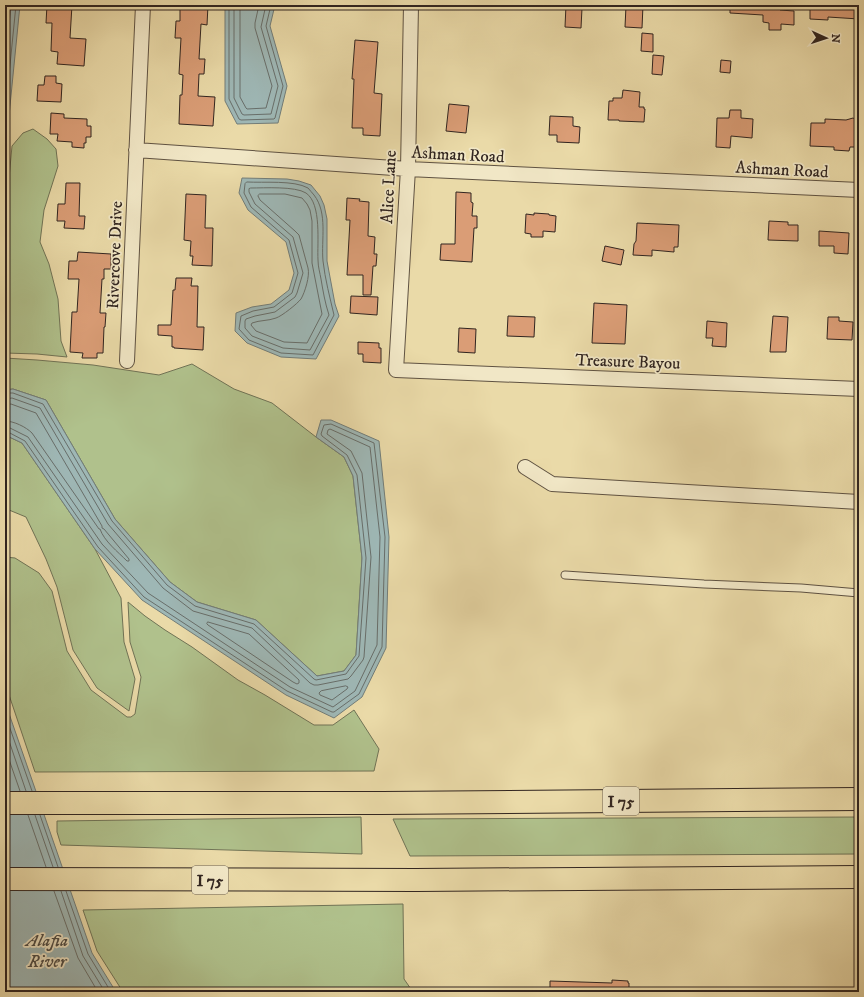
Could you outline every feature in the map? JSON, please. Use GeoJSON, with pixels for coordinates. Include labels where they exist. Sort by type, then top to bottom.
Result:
{"type":"FeatureCollection","features":[{"type":"Feature","properties":{"kind":"highway","name":"I 75"},"geometry":{"type":"LineString","coordinates":[[5,803],[382,803],[859,799]]}},
{"type":"Feature","properties":{"kind":"highway","name":"I 75"},"geometry":{"type":"LineString","coordinates":[[5,879],[416,880],[859,877]]}},
{"type":"Feature","properties":{"kind":"street"},"geometry":{"type":"LineString","coordinates":[[136,150],[143,5]]}},
{"type":"Feature","properties":{"kind":"street","name":"Alice Lane"},"geometry":{"type":"LineString","coordinates":[[396,370],[408,170],[411,5]]}},
{"type":"Feature","properties":{"kind":"street","name":"Ashman Road"},"geometry":{"type":"LineString","coordinates":[[136,150],[408,170],[859,190]]}},
{"type":"Feature","properties":{"kind":"street","name":"Rivercove Drive"},"geometry":{"type":"LineString","coordinates":[[127,361],[136,150]]}},
{"type":"Feature","properties":{"kind":"street","name":"Treasure Bayou"},"geometry":{"type":"LineString","coordinates":[[396,370],[859,389]]}},
{"type":"Feature","properties":{"kind":"street"},"geometry":{"type":"LineString","coordinates":[[524,466],[552,484],[859,502]]}},
{"type":"Feature","properties":{"kind":"lane"},"geometry":{"type":"LineString","coordinates":[[565,575],[704,584],[801,588],[859,593]]}},
{"type":"Feature","properties":{"kind":"green space"},"geometry":{"type":"Polygon","coordinates":[[[33,129],[47,139],[56,149],[58,166],[44,210],[40,242],[49,264],[58,299],[61,341],[67,357],[5,353],[5,221],[12,146],[23,133],[33,129]]]}},
{"type":"Feature","properties":{"kind":"green space"},"geometry":{"type":"Polygon","coordinates":[[[5,358],[93,365],[159,375],[192,364],[234,389],[272,403],[344,457],[353,476],[362,558],[356,655],[344,671],[317,676],[256,620],[197,602],[170,582],[115,519],[46,400],[13,389],[5,390],[5,358]]]}},
{"type":"Feature","properties":{"kind":"green space"},"geometry":{"type":"Polygon","coordinates":[[[5,435],[22,443],[95,549],[121,598],[124,642],[135,679],[129,711],[97,688],[73,650],[57,587],[46,559],[26,517],[9,510],[5,515],[5,435]]]}},
{"type":"Feature","properties":{"kind":"green space"},"geometry":{"type":"Polygon","coordinates":[[[5,557],[15,558],[39,573],[52,591],[67,651],[91,690],[127,717],[131,717],[135,714],[141,677],[130,642],[128,602],[145,616],[238,680],[314,725],[333,725],[354,710],[379,749],[374,771],[35,772],[5,683],[5,557]]]}},
{"type":"Feature","properties":{"kind":"green space"},"geometry":{"type":"Polygon","coordinates":[[[361,817],[362,854],[61,845],[57,832],[57,821],[361,817]]]}},
{"type":"Feature","properties":{"kind":"green space"},"geometry":{"type":"Polygon","coordinates":[[[859,817],[859,854],[410,856],[393,819],[859,817]]]}},
{"type":"Feature","properties":{"kind":"green space"},"geometry":{"type":"Polygon","coordinates":[[[403,904],[404,979],[413,992],[123,992],[97,951],[83,910],[403,904]]]}},
{"type":"Feature","properties":{"kind":"water"},"geometry":{"type":"Polygon","coordinates":[[[5,5],[20,5],[5,156],[5,5]]]}},
{"type":"Feature","properties":{"kind":"water"},"geometry":{"type":"Polygon","coordinates":[[[225,5],[275,5],[270,26],[287,86],[278,123],[237,124],[225,101],[225,5]]]}},
{"type":"Feature","properties":{"kind":"water"},"geometry":{"type":"Polygon","coordinates":[[[242,178],[287,179],[299,181],[311,185],[320,196],[324,205],[327,219],[327,261],[335,304],[339,316],[316,359],[281,357],[247,343],[235,331],[236,313],[252,307],[271,304],[289,290],[294,273],[286,242],[248,210],[239,193],[242,178]]]}},
{"type":"Feature","properties":{"kind":"water"},"geometry":{"type":"Polygon","coordinates":[[[13,389],[46,400],[115,519],[170,582],[197,602],[256,620],[317,676],[344,671],[356,655],[362,558],[353,476],[344,457],[316,437],[321,420],[331,420],[379,441],[389,537],[386,648],[362,697],[334,718],[286,695],[142,600],[95,549],[22,443],[5,435],[5,390],[13,389]]]}},
{"type":"Feature","properties":{"kind":"water","name":"Alafia River"},"geometry":{"type":"Polygon","coordinates":[[[5,702],[92,953],[116,992],[5,992],[5,702]]]}},
{"type":"Feature","properties":{"kind":"building"},"geometry":{"type":"Polygon","coordinates":[[[47,5],[72,5],[70,38],[86,39],[84,66],[57,64],[58,52],[51,51],[52,23],[46,23],[47,5]]]}},
{"type":"Feature","properties":{"kind":"building"},"geometry":{"type":"Polygon","coordinates":[[[180,5],[208,5],[207,25],[201,24],[199,59],[205,59],[204,74],[199,74],[198,96],[215,97],[213,126],[179,124],[180,95],[182,95],[183,75],[179,74],[181,38],[175,38],[176,21],[180,21],[180,5]]]}},
{"type":"Feature","properties":{"kind":"building"},"geometry":{"type":"Polygon","coordinates":[[[566,5],[581,5],[581,28],[565,27],[566,5]]]}},
{"type":"Feature","properties":{"kind":"building"},"geometry":{"type":"Polygon","coordinates":[[[643,5],[642,28],[625,27],[626,6],[643,5]]]}},
{"type":"Feature","properties":{"kind":"building"},"geometry":{"type":"Polygon","coordinates":[[[730,5],[780,5],[780,10],[794,11],[794,25],[781,24],[781,30],[769,30],[769,23],[763,22],[763,15],[730,13],[730,5]]]}},
{"type":"Feature","properties":{"kind":"building"},"geometry":{"type":"Polygon","coordinates":[[[810,5],[859,5],[859,19],[828,17],[828,20],[810,19],[810,5]]]}},
{"type":"Feature","properties":{"kind":"building"},"geometry":{"type":"Polygon","coordinates":[[[642,33],[653,34],[653,52],[641,51],[642,33]]]}},
{"type":"Feature","properties":{"kind":"building"},"geometry":{"type":"Polygon","coordinates":[[[355,40],[378,42],[374,93],[382,94],[380,136],[363,135],[363,128],[352,128],[354,79],[352,79],[355,40]]]}},
{"type":"Feature","properties":{"kind":"building"},"geometry":{"type":"Polygon","coordinates":[[[653,55],[664,56],[662,75],[652,74],[653,55]]]}},
{"type":"Feature","properties":{"kind":"building"},"geometry":{"type":"Polygon","coordinates":[[[721,60],[731,61],[730,73],[720,72],[721,60]]]}},
{"type":"Feature","properties":{"kind":"building"},"geometry":{"type":"Polygon","coordinates":[[[45,76],[56,76],[56,83],[62,84],[61,102],[37,101],[38,85],[44,85],[45,76]]]}},
{"type":"Feature","properties":{"kind":"building"},"geometry":{"type":"Polygon","coordinates":[[[623,90],[640,92],[639,107],[644,107],[645,109],[644,122],[608,120],[609,101],[613,101],[613,98],[622,98],[623,90]]]}},
{"type":"Feature","properties":{"kind":"building"},"geometry":{"type":"Polygon","coordinates":[[[449,104],[469,106],[466,133],[446,131],[449,104]]]}},
{"type":"Feature","properties":{"kind":"building"},"geometry":{"type":"Polygon","coordinates":[[[730,110],[741,110],[741,118],[753,119],[752,138],[731,136],[730,148],[716,147],[717,118],[729,118],[730,110]]]}},
{"type":"Feature","properties":{"kind":"building"},"geometry":{"type":"Polygon","coordinates":[[[51,113],[64,114],[64,118],[87,119],[87,126],[91,126],[91,137],[86,137],[84,148],[72,147],[72,142],[57,141],[58,134],[50,134],[51,113]]]}},
{"type":"Feature","properties":{"kind":"building"},"geometry":{"type":"Polygon","coordinates":[[[550,116],[573,117],[573,126],[580,127],[579,143],[557,142],[557,135],[549,135],[550,116]]]}},
{"type":"Feature","properties":{"kind":"building"},"geometry":{"type":"Polygon","coordinates":[[[853,118],[859,121],[858,147],[850,147],[849,151],[834,150],[834,147],[810,146],[811,123],[825,123],[825,119],[846,120],[853,118]]]}},
{"type":"Feature","properties":{"kind":"building"},"geometry":{"type":"Polygon","coordinates":[[[66,183],[80,183],[79,216],[85,216],[84,229],[64,228],[65,221],[57,221],[58,204],[65,204],[66,183]]]}},
{"type":"Feature","properties":{"kind":"building"},"geometry":{"type":"Polygon","coordinates":[[[456,192],[471,193],[471,202],[473,203],[472,216],[477,216],[477,228],[474,228],[472,262],[440,260],[441,244],[455,244],[456,192]]]}},
{"type":"Feature","properties":{"kind":"building"},"geometry":{"type":"Polygon","coordinates":[[[186,194],[206,195],[205,228],[213,228],[212,266],[192,265],[193,256],[190,256],[191,241],[184,240],[186,194]]]}},
{"type":"Feature","properties":{"kind":"building"},"geometry":{"type":"Polygon","coordinates":[[[347,198],[360,199],[359,201],[369,202],[368,236],[375,237],[374,254],[377,254],[376,266],[373,266],[371,295],[363,295],[363,275],[347,275],[350,220],[346,220],[347,198]]]}},
{"type":"Feature","properties":{"kind":"building"},"geometry":{"type":"Polygon","coordinates":[[[534,213],[556,216],[555,232],[543,231],[543,237],[531,237],[531,234],[525,233],[526,214],[534,215],[534,213]]]}},
{"type":"Feature","properties":{"kind":"building"},"geometry":{"type":"Polygon","coordinates":[[[769,221],[788,222],[788,225],[798,225],[798,241],[768,240],[769,221]]]}},
{"type":"Feature","properties":{"kind":"building"},"geometry":{"type":"Polygon","coordinates":[[[637,223],[679,225],[678,247],[674,247],[674,252],[652,250],[652,256],[633,255],[634,244],[636,241],[637,223]]]}},
{"type":"Feature","properties":{"kind":"building"},"geometry":{"type":"Polygon","coordinates":[[[819,231],[849,233],[848,254],[834,253],[834,246],[819,246],[819,231]]]}},
{"type":"Feature","properties":{"kind":"building"},"geometry":{"type":"Polygon","coordinates":[[[605,246],[624,250],[621,265],[602,261],[605,246]]]}},
{"type":"Feature","properties":{"kind":"building"},"geometry":{"type":"Polygon","coordinates":[[[78,252],[111,254],[111,269],[104,269],[104,279],[102,279],[100,313],[106,313],[103,353],[97,353],[97,358],[82,358],[83,353],[70,352],[72,312],[77,312],[79,279],[68,279],[69,261],[77,261],[78,252]]]}},
{"type":"Feature","properties":{"kind":"building"},"geometry":{"type":"Polygon","coordinates":[[[176,278],[192,278],[191,286],[198,286],[197,327],[204,327],[203,350],[174,348],[172,347],[172,336],[158,335],[158,325],[171,325],[173,290],[175,290],[176,278]]]}},
{"type":"Feature","properties":{"kind":"building"},"geometry":{"type":"Polygon","coordinates":[[[351,296],[378,297],[377,315],[350,313],[351,296]]]}},
{"type":"Feature","properties":{"kind":"building"},"geometry":{"type":"Polygon","coordinates":[[[594,303],[627,305],[625,344],[592,343],[594,303]]]}},
{"type":"Feature","properties":{"kind":"building"},"geometry":{"type":"Polygon","coordinates":[[[508,316],[535,317],[534,337],[507,336],[508,316]]]}},
{"type":"Feature","properties":{"kind":"building"},"geometry":{"type":"Polygon","coordinates":[[[773,316],[788,317],[786,352],[770,352],[773,316]]]}},
{"type":"Feature","properties":{"kind":"building"},"geometry":{"type":"Polygon","coordinates":[[[828,317],[839,317],[839,321],[853,322],[852,340],[827,339],[828,317]]]}},
{"type":"Feature","properties":{"kind":"building"},"geometry":{"type":"Polygon","coordinates":[[[707,321],[727,323],[726,347],[712,346],[713,338],[706,338],[707,321]]]}},
{"type":"Feature","properties":{"kind":"building"},"geometry":{"type":"Polygon","coordinates":[[[459,328],[476,329],[475,353],[458,352],[459,328]]]}},
{"type":"Feature","properties":{"kind":"building"},"geometry":{"type":"Polygon","coordinates":[[[358,342],[379,343],[379,348],[381,348],[381,363],[363,362],[363,354],[358,354],[358,342]]]}},
{"type":"Feature","properties":{"kind":"building"},"geometry":{"type":"Polygon","coordinates":[[[612,980],[628,981],[629,992],[550,992],[550,981],[612,983],[612,980]]]}}]}
